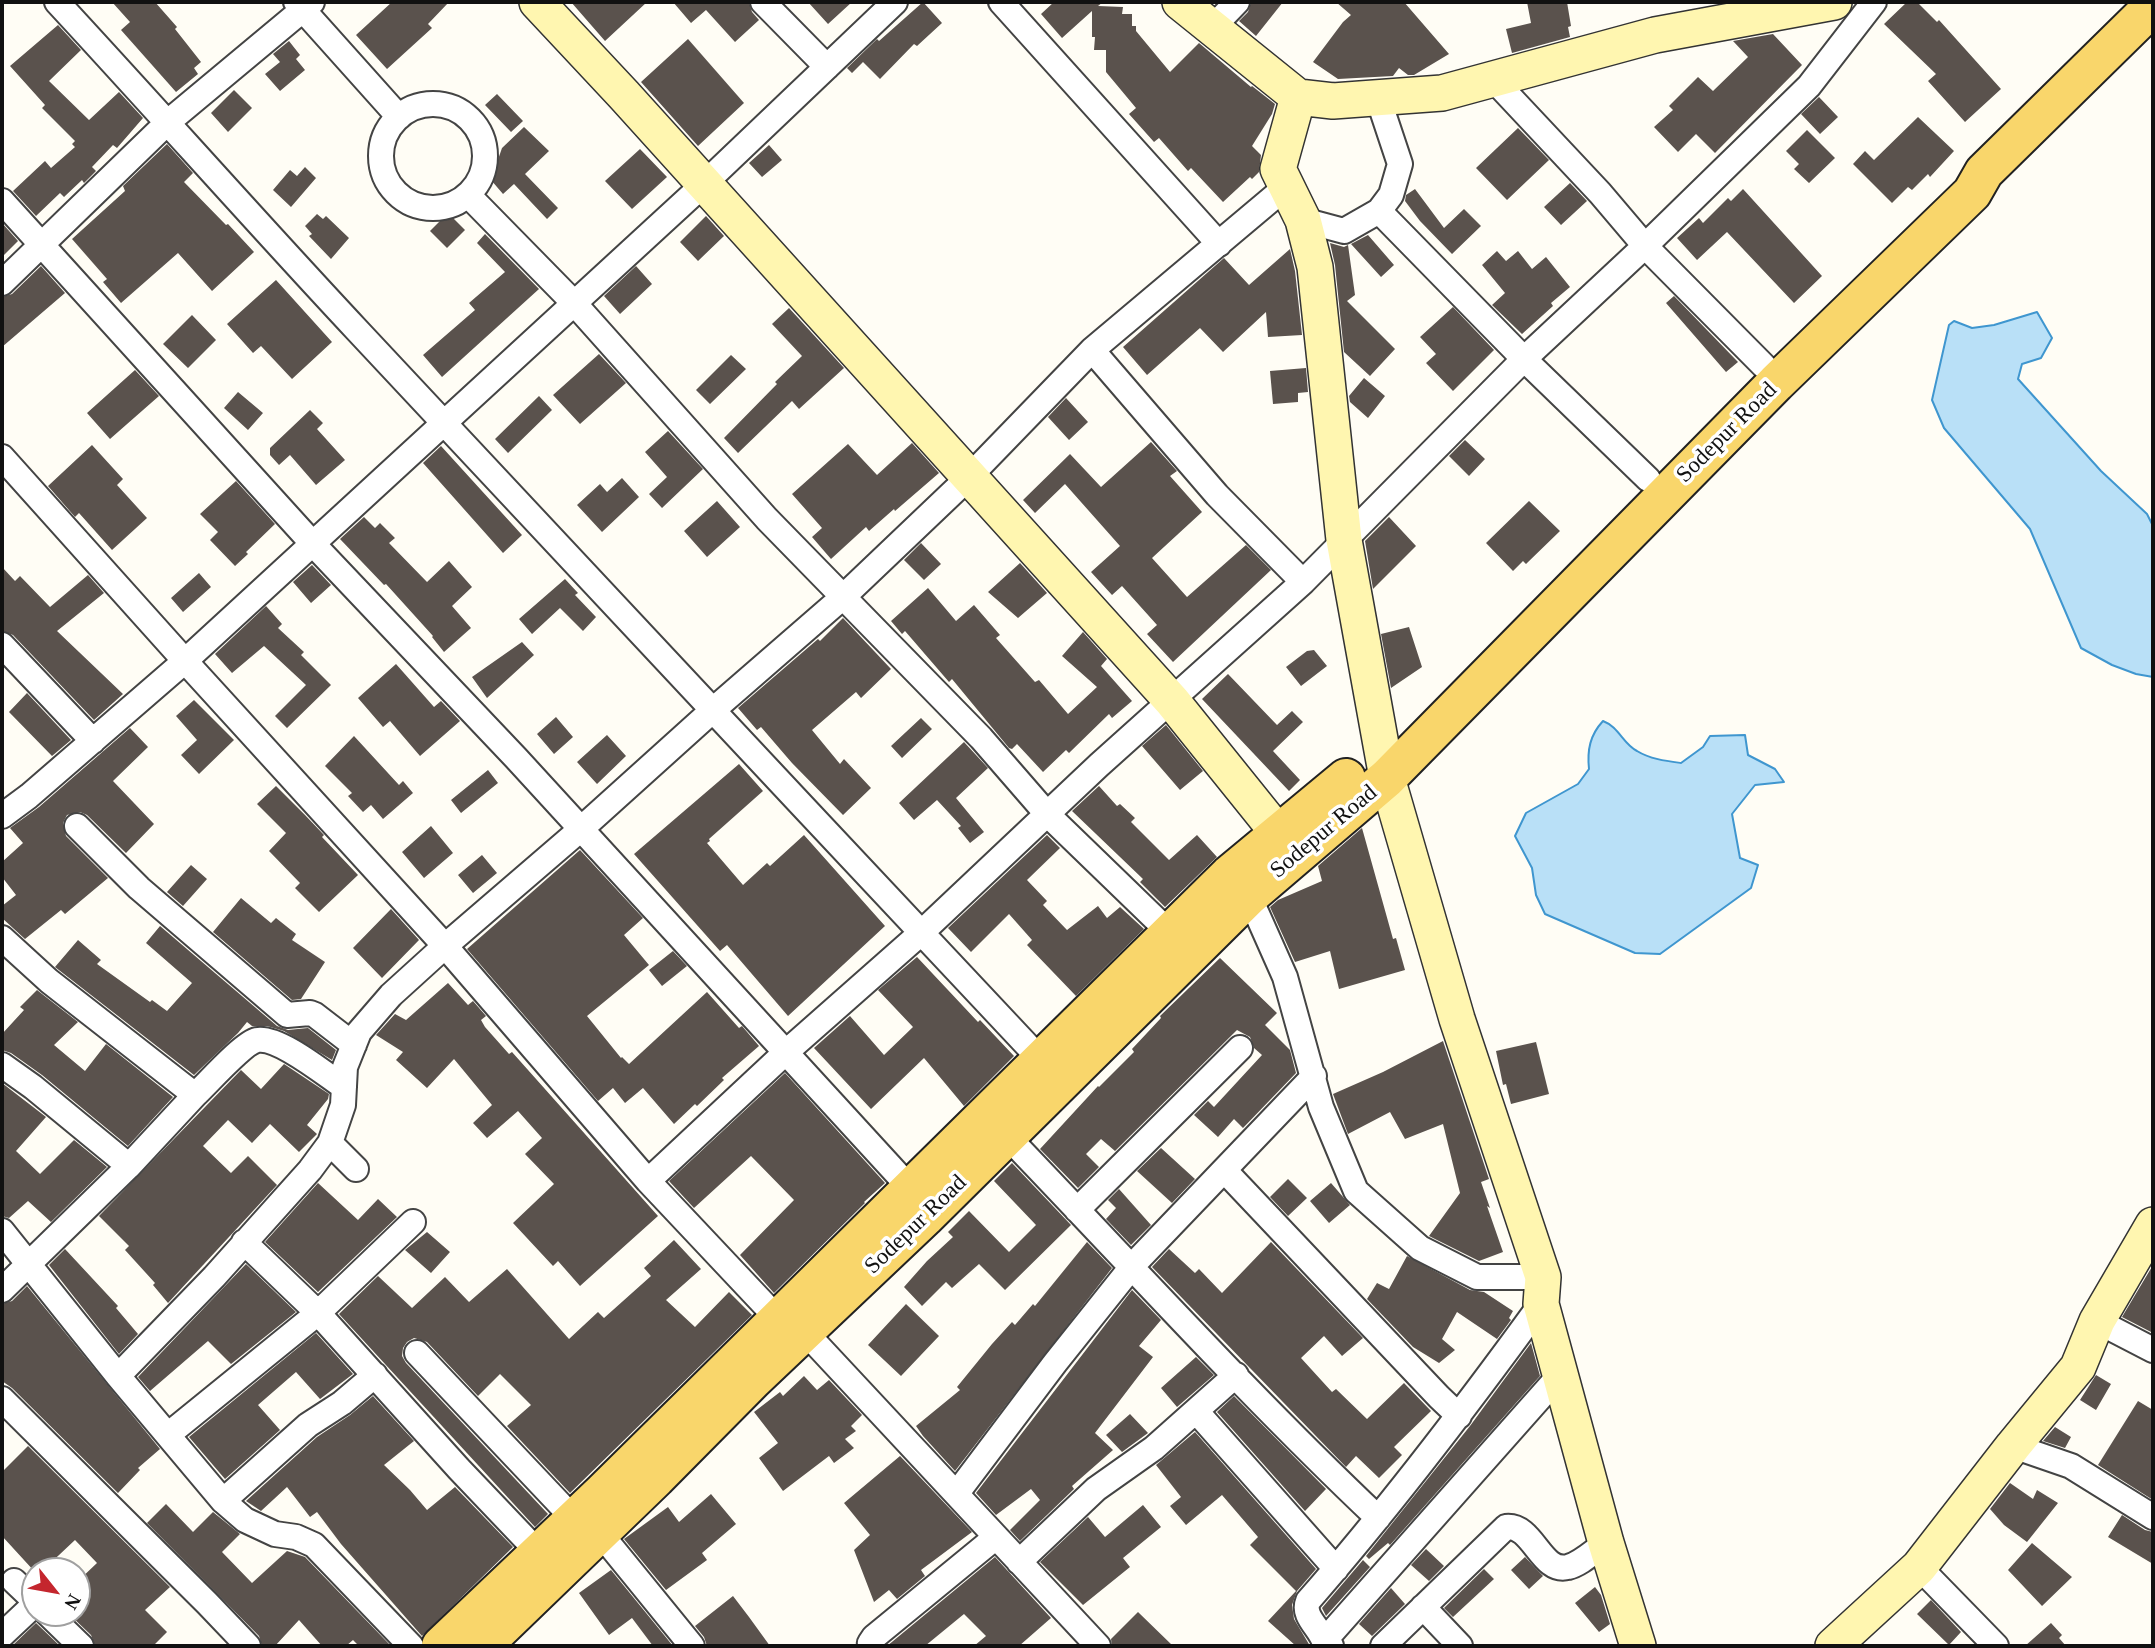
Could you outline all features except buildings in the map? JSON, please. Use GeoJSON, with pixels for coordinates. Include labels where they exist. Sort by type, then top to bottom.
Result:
{"type":"FeatureCollection","features":[{"type":"Feature","properties":{"kind":"main road","name":"Sodepur Road"},"geometry":{"type":"LineString","coordinates":[[792,1325],[1007,1136],[1385,763],[1972,193],[1984,172],[2153,6]]}},
{"type":"Feature","properties":{"kind":"main road"},"geometry":{"type":"LineString","coordinates":[[482,1646],[587,1526],[792,1325],[911,1188],[1229,875],[1279,834],[1385,763],[1648,479],[1965,170],[1984,172]]}},
{"type":"Feature","properties":{"kind":"main road"},"geometry":{"type":"LineString","coordinates":[[441,1646],[539,1553],[587,1526]]}},
{"type":"Feature","properties":{"kind":"street"},"geometry":{"type":"LineString","coordinates":[[57,2],[355,328],[1041,1060]]}},
{"type":"Feature","properties":{"kind":"street"},"geometry":{"type":"LineString","coordinates":[[537,2],[1172,701],[1279,834]]}},
{"type":"Feature","properties":{"kind":"street"},"geometry":{"type":"LineString","coordinates":[[763,2],[827,67]]}},
{"type":"Feature","properties":{"kind":"street"},"geometry":{"type":"LineString","coordinates":[[2,814],[93,741],[153,686],[185,661],[704,184],[895,2]]}},
{"type":"Feature","properties":{"kind":"street"},"geometry":{"type":"LineString","coordinates":[[1001,2],[1219,244]]}},
{"type":"Feature","properties":{"kind":"street"},"geometry":{"type":"LineString","coordinates":[[1180,2],[1298,97],[1333,101],[1442,93],[1655,35],[1835,2]]}},
{"type":"Feature","properties":{"kind":"street"},"geometry":{"type":"LineString","coordinates":[[1212,28],[1237,2]]}},
{"type":"Feature","properties":{"kind":"street"},"geometry":{"type":"LineString","coordinates":[[648,1181],[1303,582],[1524,359],[1646,246],[1809,86],[1874,2]]}},
{"type":"Feature","properties":{"kind":"street"},"geometry":{"type":"LineString","coordinates":[[2,283],[168,122],[304,4],[399,117]]}},
{"type":"Feature","properties":{"kind":"street"},"geometry":{"type":"LineString","coordinates":[[1493,79],[1646,246],[1764,366]]}},
{"type":"Feature","properties":{"kind":"street"},"geometry":{"type":"LineString","coordinates":[[1298,97],[1278,169],[1303,220],[1315,267],[1344,540],[1385,763],[1457,1019],[1542,1291],[1560,1375],[1606,1543],[1638,1646]]}},
{"type":"Feature","properties":{"kind":"street"},"geometry":{"type":"LineString","coordinates":[[1303,220],[1344,231],[1378,211],[1391,195],[1399,164],[1378,98]]}},
{"type":"Feature","properties":{"kind":"street"},"geometry":{"type":"LineString","coordinates":[[437,103],[454,107],[469,117],[480,131],[485,148],[485,166],[479,182],[468,195],[454,204],[438,208],[421,207],[393,190],[384,176],[381,159],[383,141],[390,125],[399,117],[419,105],[437,103]]}},
{"type":"Feature","properties":{"kind":"street"},"geometry":{"type":"LineString","coordinates":[[118,1376],[310,1170],[330,1143],[343,1105],[345,1067],[359,1032],[391,995],[843,597],[968,478],[1092,350],[1287,186]]}},
{"type":"Feature","properties":{"kind":"street"},"geometry":{"type":"LineString","coordinates":[[468,195],[573,303],[767,519],[981,738],[1047,814],[1170,933]]}},
{"type":"Feature","properties":{"kind":"street"},"geometry":{"type":"LineString","coordinates":[[2,201],[313,544],[581,829],[911,1188]]}},
{"type":"Feature","properties":{"kind":"street"},"geometry":{"type":"LineString","coordinates":[[1378,211],[1524,359],[1648,479]]}},
{"type":"Feature","properties":{"kind":"street"},"geometry":{"type":"LineString","coordinates":[[1092,350],[1217,495],[1303,582]]}},
{"type":"Feature","properties":{"kind":"street"},"geometry":{"type":"LineString","coordinates":[[2,457],[445,946],[648,1181],[957,1493],[1098,1646]]}},
{"type":"Feature","properties":{"kind":"street"},"geometry":{"type":"LineString","coordinates":[[2,645],[93,741]]}},
{"type":"Feature","properties":{"kind":"street"},"geometry":{"type":"LineString","coordinates":[[77,826],[139,888],[287,1015],[315,1015],[354,1045]]}},
{"type":"Feature","properties":{"kind":"street"},"geometry":{"type":"LineString","coordinates":[[1249,896],[1285,977],[1321,1107],[1356,1191],[1420,1248],[1477,1277],[1542,1291]]}},
{"type":"Feature","properties":{"kind":"street"},"geometry":{"type":"LineString","coordinates":[[2,938],[49,981],[195,1095]]}},
{"type":"Feature","properties":{"kind":"street"},"geometry":{"type":"LineString","coordinates":[[2,1290],[129,1166],[195,1095],[245,1047],[258,1040],[273,1042],[344,1087]]}},
{"type":"Feature","properties":{"kind":"street"},"geometry":{"type":"LineString","coordinates":[[1077,1210],[1240,1048]]}},
{"type":"Feature","properties":{"kind":"street"},"geometry":{"type":"LineString","coordinates":[[2,1065],[129,1166]]}},
{"type":"Feature","properties":{"kind":"street"},"geometry":{"type":"LineString","coordinates":[[957,1493],[1131,1268],[1314,1076]]}},
{"type":"Feature","properties":{"kind":"street"},"geometry":{"type":"LineString","coordinates":[[1007,1136],[1131,1268],[1378,1518]]}},
{"type":"Feature","properties":{"kind":"street"},"geometry":{"type":"LineString","coordinates":[[330,1143],[356,1169]]}},
{"type":"Feature","properties":{"kind":"street"},"geometry":{"type":"LineString","coordinates":[[1224,1171],[1459,1416]]}},
{"type":"Feature","properties":{"kind":"street"},"geometry":{"type":"LineString","coordinates":[[169,1434],[318,1313],[413,1222]]}},
{"type":"Feature","properties":{"kind":"street"},"geometry":{"type":"LineString","coordinates":[[1833,1646],[1919,1567],[2078,1367],[2097,1321],[2153,1225]]}},
{"type":"Feature","properties":{"kind":"street"},"geometry":{"type":"LineString","coordinates":[[2,1231],[223,1501],[245,1520],[275,1534],[296,1537],[314,1545],[411,1646]]}},
{"type":"Feature","properties":{"kind":"street"},"geometry":{"type":"LineString","coordinates":[[244,1242],[318,1313],[539,1553]]}},
{"type":"Feature","properties":{"kind":"street"},"geometry":{"type":"LineString","coordinates":[[1542,1291],[1459,1416],[1308,1601],[1305,1607],[1327,1644],[1560,1375]]}},
{"type":"Feature","properties":{"kind":"street"},"geometry":{"type":"LineString","coordinates":[[2097,1321],[2153,1350]]}},
{"type":"Feature","properties":{"kind":"street"},"geometry":{"type":"LineString","coordinates":[[417,1353],[587,1526],[692,1646]]}},
{"type":"Feature","properties":{"kind":"street"},"geometry":{"type":"LineString","coordinates":[[223,1501],[308,1425],[342,1403],[375,1375]]}},
{"type":"Feature","properties":{"kind":"street"},"geometry":{"type":"LineString","coordinates":[[1020,1562],[1096,1489],[1154,1448],[1236,1375]]}},
{"type":"Feature","properties":{"kind":"street"},"geometry":{"type":"LineString","coordinates":[[2,1399],[248,1646]]}},
{"type":"Feature","properties":{"kind":"street"},"geometry":{"type":"LineString","coordinates":[[1196,1411],[1336,1569]]}},
{"type":"Feature","properties":{"kind":"street"},"geometry":{"type":"LineString","coordinates":[[2013,1446],[2071,1466],[2153,1517]]}},
{"type":"Feature","properties":{"kind":"street"},"geometry":{"type":"LineString","coordinates":[[1383,1646],[1506,1528],[1513,1527],[1521,1531],[1547,1559],[1561,1567],[1570,1567],[1606,1543]]}},
{"type":"Feature","properties":{"kind":"street"},"geometry":{"type":"LineString","coordinates":[[872,1646],[870,1643],[874,1637],[996,1536]]}},
{"type":"Feature","properties":{"kind":"street"},"geometry":{"type":"LineString","coordinates":[[1919,1567],[1996,1646]]}},
{"type":"Feature","properties":{"kind":"street"},"geometry":{"type":"LineString","coordinates":[[14,1581],[21,1588]]}},
{"type":"Feature","properties":{"kind":"street"},"geometry":{"type":"LineString","coordinates":[[1423,1607],[1460,1646]]}},
{"type":"Feature","properties":{"kind":"street"},"geometry":{"type":"LineString","coordinates":[[2,1635],[21,1617]]}},
{"type":"Feature","properties":{"kind":"street"},"geometry":{"type":"LineString","coordinates":[[61,1627],[81,1646]]}},
{"type":"Feature","properties":{"kind":"water"},"geometry":{"type":"Polygon","coordinates":[[[2037,312],[2052,338],[2041,358],[2022,364],[2018,379],[2101,471],[2147,514],[2153,526],[2153,677],[2112,665],[2081,648],[2030,529],[1944,428],[1932,400],[1949,325],[1954,321],[1972,328],[1994,325],[2037,312]]]}},
{"type":"Feature","properties":{"kind":"water"},"geometry":{"type":"Polygon","coordinates":[[[1603,721],[1642,754],[1681,763],[1703,747],[1710,736],[1745,735],[1748,755],[1775,769],[1784,782],[1755,785],[1732,814],[1740,858],[1758,865],[1751,888],[1660,954],[1635,953],[1545,914],[1536,895],[1532,868],[1515,836],[1526,813],[1578,784],[1589,769],[1590,743],[1603,721]]]}}]}
